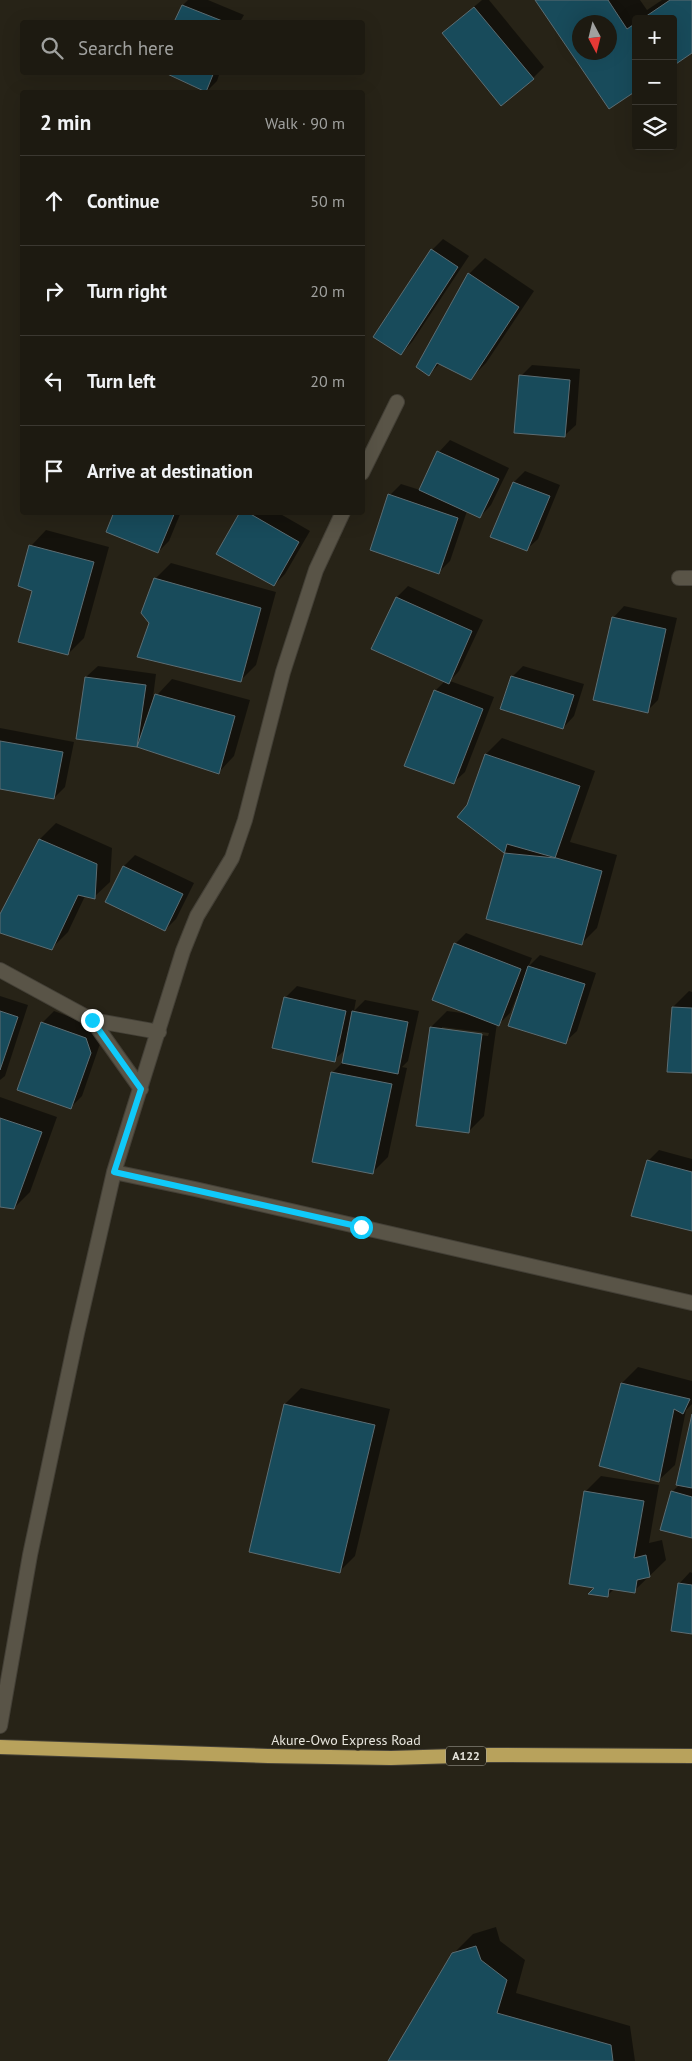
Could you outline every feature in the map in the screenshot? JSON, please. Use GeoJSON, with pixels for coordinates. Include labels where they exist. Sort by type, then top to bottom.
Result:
{"type":"FeatureCollection","features":[{"type":"Feature","properties":{"kind":"highway","name":"Akure-Owo Express Road"},"geometry":{"type":"LineString","coordinates":[[0,1747],[382,1758],[542,1755],[692,1756]]}},
{"type":"Feature","properties":{"kind":"street"},"geometry":{"type":"LineString","coordinates":[[365,467],[397,402]]}},
{"type":"Feature","properties":{"kind":"street"},"geometry":{"type":"LineString","coordinates":[[0,1726],[30,1555],[77,1333],[114,1172],[183,951],[197,916],[232,858],[245,820],[283,672],[313,579],[343,515]]}},
{"type":"Feature","properties":{"kind":"street"},"geometry":{"type":"LineString","coordinates":[[0,970],[92,1020],[159,1032]]}},
{"type":"Feature","properties":{"kind":"street"},"geometry":{"type":"LineString","coordinates":[[92,1020],[141,1089]]}},
{"type":"Feature","properties":{"kind":"street"},"geometry":{"type":"LineString","coordinates":[[114,1172],[692,1303]]}},
{"type":"Feature","properties":{"kind":"building"},"geometry":{"type":"Polygon","coordinates":[[[535,0],[608,0],[627,29],[632,26],[632,94],[609,109],[576,60],[617,60],[617,15],[572,15],[572,54],[535,0]]]}},
{"type":"Feature","properties":{"kind":"building"},"geometry":{"type":"Polygon","coordinates":[[[670,0],[692,0],[692,53],[677,63],[677,15],[648,15],[670,0]]]}},
{"type":"Feature","properties":{"kind":"building"},"geometry":{"type":"Polygon","coordinates":[[[182,5],[220,20],[175,20],[182,5]]]}},
{"type":"Feature","properties":{"kind":"building"},"geometry":{"type":"Polygon","coordinates":[[[474,7],[534,79],[501,106],[442,33],[474,7]]]}},
{"type":"Feature","properties":{"kind":"building"},"geometry":{"type":"Polygon","coordinates":[[[169,75],[213,75],[207,90],[202,90],[169,75]]]}},
{"type":"Feature","properties":{"kind":"building"},"geometry":{"type":"Polygon","coordinates":[[[431,249],[458,267],[401,355],[373,337],[431,249]]]}},
{"type":"Feature","properties":{"kind":"building"},"geometry":{"type":"Polygon","coordinates":[[[468,273],[519,307],[471,380],[437,363],[429,376],[416,367],[468,273]]]}},
{"type":"Feature","properties":{"kind":"building"},"geometry":{"type":"Polygon","coordinates":[[[519,375],[570,380],[565,437],[514,433],[519,375]]]}},
{"type":"Feature","properties":{"kind":"building"},"geometry":{"type":"Polygon","coordinates":[[[437,451],[499,479],[480,518],[419,490],[437,451]]]}},
{"type":"Feature","properties":{"kind":"building"},"geometry":{"type":"Polygon","coordinates":[[[513,482],[550,496],[527,551],[490,537],[513,482]]]}},
{"type":"Feature","properties":{"kind":"building"},"geometry":{"type":"Polygon","coordinates":[[[388,494],[458,518],[439,574],[370,550],[388,494]]]}},
{"type":"Feature","properties":{"kind":"building"},"geometry":{"type":"Polygon","coordinates":[[[113,515],[174,515],[158,553],[106,532],[113,515]]]}},
{"type":"Feature","properties":{"kind":"building"},"geometry":{"type":"Polygon","coordinates":[[[238,515],[252,515],[299,542],[274,586],[216,554],[238,515]]]}},
{"type":"Feature","properties":{"kind":"building"},"geometry":{"type":"Polygon","coordinates":[[[29,545],[94,562],[68,655],[18,642],[32,591],[18,586],[29,545]]]}},
{"type":"Feature","properties":{"kind":"building"},"geometry":{"type":"Polygon","coordinates":[[[154,578],[261,608],[241,682],[137,657],[149,623],[141,613],[154,578]]]}},
{"type":"Feature","properties":{"kind":"building"},"geometry":{"type":"Polygon","coordinates":[[[396,597],[472,631],[449,684],[371,649],[396,597]]]}},
{"type":"Feature","properties":{"kind":"building"},"geometry":{"type":"Polygon","coordinates":[[[612,617],[666,629],[648,713],[593,700],[612,617]]]}},
{"type":"Feature","properties":{"kind":"building"},"geometry":{"type":"Polygon","coordinates":[[[511,676],[574,695],[563,729],[500,709],[511,676]]]}},
{"type":"Feature","properties":{"kind":"building"},"geometry":{"type":"Polygon","coordinates":[[[85,677],[146,685],[137,747],[76,739],[85,677]]]}},
{"type":"Feature","properties":{"kind":"building"},"geometry":{"type":"Polygon","coordinates":[[[434,690],[483,709],[454,784],[404,766],[434,690]]]}},
{"type":"Feature","properties":{"kind":"building"},"geometry":{"type":"Polygon","coordinates":[[[155,694],[235,716],[219,774],[137,747],[155,694]]]}},
{"type":"Feature","properties":{"kind":"building"},"geometry":{"type":"Polygon","coordinates":[[[0,741],[63,752],[54,799],[0,789],[0,741]]]}},
{"type":"Feature","properties":{"kind":"building"},"geometry":{"type":"Polygon","coordinates":[[[485,754],[580,786],[555,858],[504,853],[457,817],[467,805],[485,754]]]}},
{"type":"Feature","properties":{"kind":"building"},"geometry":{"type":"Polygon","coordinates":[[[39,839],[97,864],[95,899],[78,895],[52,950],[0,933],[0,914],[39,839]]]}},
{"type":"Feature","properties":{"kind":"building"},"geometry":{"type":"Polygon","coordinates":[[[507,844],[602,871],[582,945],[486,919],[507,844]]]}},
{"type":"Feature","properties":{"kind":"building"},"geometry":{"type":"Polygon","coordinates":[[[123,866],[183,894],[165,931],[105,902],[123,866]]]}},
{"type":"Feature","properties":{"kind":"building"},"geometry":{"type":"Polygon","coordinates":[[[454,943],[521,969],[499,1026],[432,1000],[454,943]]]}},
{"type":"Feature","properties":{"kind":"building"},"geometry":{"type":"Polygon","coordinates":[[[528,966],[585,984],[566,1044],[508,1026],[528,966]]]}},
{"type":"Feature","properties":{"kind":"building"},"geometry":{"type":"Polygon","coordinates":[[[284,997],[346,1011],[335,1062],[272,1048],[284,997]]]}},
{"type":"Feature","properties":{"kind":"building"},"geometry":{"type":"Polygon","coordinates":[[[672,1007],[692,1008],[692,1073],[667,1072],[672,1007]]]}},
{"type":"Feature","properties":{"kind":"building"},"geometry":{"type":"Polygon","coordinates":[[[0,1011],[18,1017],[0,1070],[0,1011]]]}},
{"type":"Feature","properties":{"kind":"building"},"geometry":{"type":"Polygon","coordinates":[[[352,1011],[408,1022],[398,1074],[342,1063],[352,1011]]]}},
{"type":"Feature","properties":{"kind":"building"},"geometry":{"type":"Polygon","coordinates":[[[41,1022],[86,1038],[91,1053],[71,1109],[17,1090],[41,1022]]]}},
{"type":"Feature","properties":{"kind":"building"},"geometry":{"type":"Polygon","coordinates":[[[430,1027],[482,1034],[469,1133],[416,1126],[430,1027]]]}},
{"type":"Feature","properties":{"kind":"building"},"geometry":{"type":"Polygon","coordinates":[[[331,1072],[392,1084],[373,1174],[312,1162],[331,1072]]]}},
{"type":"Feature","properties":{"kind":"building"},"geometry":{"type":"Polygon","coordinates":[[[0,1118],[42,1132],[14,1209],[0,1207],[0,1118]]]}},
{"type":"Feature","properties":{"kind":"building"},"geometry":{"type":"Polygon","coordinates":[[[647,1160],[692,1172],[692,1231],[631,1216],[647,1160]]]}},
{"type":"Feature","properties":{"kind":"building"},"geometry":{"type":"Polygon","coordinates":[[[621,1383],[690,1399],[683,1414],[674,1409],[659,1482],[599,1466],[621,1383]]]}},
{"type":"Feature","properties":{"kind":"building"},"geometry":{"type":"Polygon","coordinates":[[[284,1404],[375,1425],[340,1573],[249,1552],[284,1404]]]}},
{"type":"Feature","properties":{"kind":"building"},"geometry":{"type":"Polygon","coordinates":[[[692,1414],[692,1488],[676,1485],[692,1414]]]}},
{"type":"Feature","properties":{"kind":"building"},"geometry":{"type":"Polygon","coordinates":[[[584,1491],[644,1501],[634,1558],[646,1555],[650,1577],[637,1580],[635,1593],[609,1589],[608,1597],[588,1594],[594,1588],[569,1584],[584,1491]]]}},
{"type":"Feature","properties":{"kind":"building"},"geometry":{"type":"Polygon","coordinates":[[[671,1491],[692,1497],[692,1538],[660,1530],[671,1491]]]}},
{"type":"Feature","properties":{"kind":"building"},"geometry":{"type":"Polygon","coordinates":[[[678,1583],[692,1585],[692,1634],[671,1631],[678,1583]]]}},
{"type":"Feature","properties":{"kind":"building"},"geometry":{"type":"Polygon","coordinates":[[[476,1946],[481,1960],[507,1980],[497,2013],[611,2045],[613,2061],[388,2061],[452,1953],[476,1946]]]}},
{"type":"Feature","properties":{"kind":"route"},"geometry":{"type":"LineString","coordinates":[[92,1020],[141,1089],[114,1172],[361,1227]]}}]}
